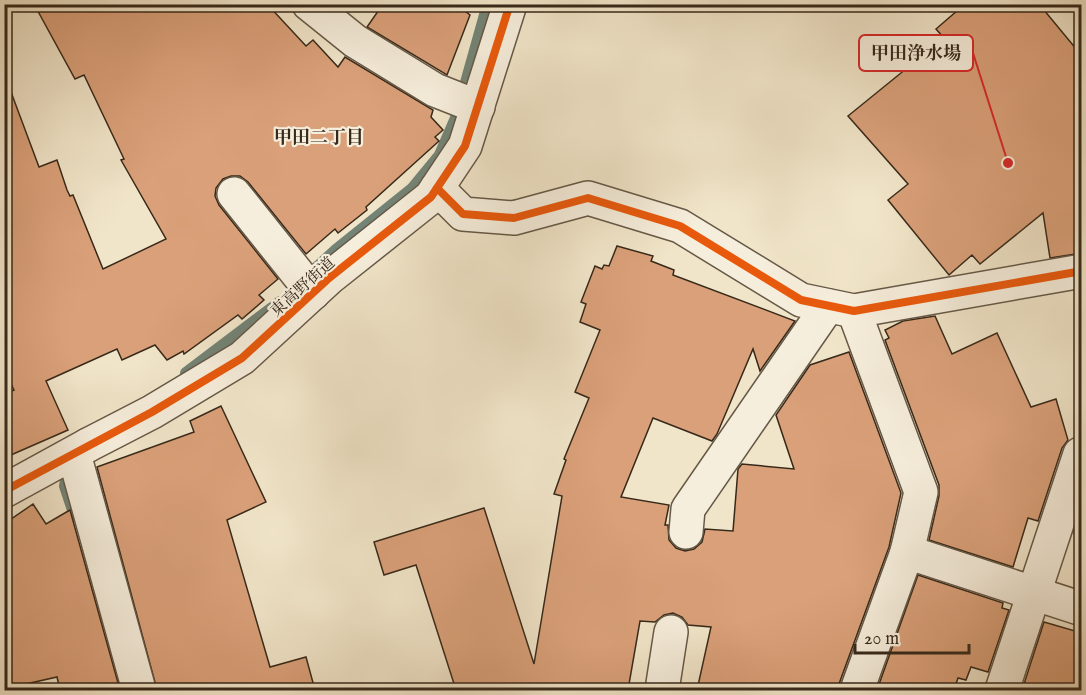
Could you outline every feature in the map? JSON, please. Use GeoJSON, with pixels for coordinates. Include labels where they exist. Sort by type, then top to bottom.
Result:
{"type":"FeatureCollection","features":[{"type":"Feature","properties":{"kind":"street"},"geometry":{"type":"LineString","coordinates":[[309,4],[355,41],[435,90],[478,107]]}},
{"type":"Feature","properties":{"kind":"street","name":"東高野街道"},"geometry":{"type":"LineString","coordinates":[[4,490],[152,412],[242,358],[329,278],[431,196],[465,146],[510,4]]}},
{"type":"Feature","properties":{"kind":"street"},"geometry":{"type":"LineString","coordinates":[[437,188],[462,214],[514,218],[588,198],[623,208],[680,226],[801,300],[841,309],[1082,271]]}},
{"type":"Feature","properties":{"kind":"street"},"geometry":{"type":"LineString","coordinates":[[234,194],[313,293]]}},
{"type":"Feature","properties":{"kind":"street"},"geometry":{"type":"LineString","coordinates":[[686,532],[688,509],[841,309]]}},
{"type":"Feature","properties":{"kind":"street"},"geometry":{"type":"LineString","coordinates":[[841,309],[921,492],[907,552],[856,690]]}},
{"type":"Feature","properties":{"kind":"street"},"geometry":{"type":"LineString","coordinates":[[81,450],[139,690]]}},
{"type":"Feature","properties":{"kind":"street"},"geometry":{"type":"LineString","coordinates":[[1002,690],[1080,454]]}},
{"type":"Feature","properties":{"kind":"street"},"geometry":{"type":"LineString","coordinates":[[907,552],[1082,609]]}},
{"type":"Feature","properties":{"kind":"street"},"geometry":{"type":"LineString","coordinates":[[662,690],[671,632]]}},
{"type":"Feature","properties":{"kind":"building"},"geometry":{"type":"Polygon","coordinates":[[[34,4],[267,4],[306,46],[313,40],[338,67],[345,57],[433,110],[431,117],[443,130],[435,137],[439,141],[366,207],[367,210],[338,233],[335,229],[306,254],[248,182],[240,176],[223,179],[216,188],[215,196],[219,205],[278,279],[259,295],[264,300],[242,319],[238,315],[184,354],[183,351],[167,360],[155,345],[122,360],[117,349],[46,381],[68,430],[4,458],[4,394],[14,390],[4,369],[4,84],[8,84],[39,167],[57,160],[67,190],[70,196],[73,195],[103,269],[166,239],[121,160],[124,159],[84,75],[75,79],[34,4]]]}},
{"type":"Feature","properties":{"kind":"building"},"geometry":{"type":"Polygon","coordinates":[[[383,4],[456,4],[470,15],[447,75],[367,27],[383,4]]]}},
{"type":"Feature","properties":{"kind":"building"},"geometry":{"type":"Polygon","coordinates":[[[965,4],[1039,4],[1082,56],[1082,253],[1050,258],[1043,213],[980,264],[972,255],[949,275],[888,200],[908,184],[848,116],[944,38],[936,29],[965,4]]]}},
{"type":"Feature","properties":{"kind":"building"},"geometry":{"type":"Polygon","coordinates":[[[617,246],[653,256],[651,261],[674,270],[673,275],[795,321],[760,371],[753,349],[712,441],[653,418],[621,497],[669,505],[665,525],[668,525],[669,540],[676,548],[685,551],[694,549],[702,542],[705,529],[733,531],[738,469],[742,464],[794,469],[776,415],[810,365],[849,352],[901,493],[889,547],[839,684],[839,690],[697,690],[711,627],[688,625],[682,617],[673,613],[664,615],[655,622],[640,621],[628,690],[456,690],[416,565],[384,575],[374,542],[484,508],[534,664],[562,496],[554,494],[566,460],[564,459],[589,398],[575,392],[600,330],[580,322],[586,304],[581,302],[595,266],[602,269],[604,265],[609,266],[617,246]]]}},
{"type":"Feature","properties":{"kind":"building"},"geometry":{"type":"Polygon","coordinates":[[[935,316],[952,354],[997,333],[1031,407],[1056,399],[1068,440],[1062,448],[1038,521],[1028,518],[1013,567],[929,540],[939,496],[939,485],[885,340],[889,338],[885,330],[903,321],[935,316]]]}},
{"type":"Feature","properties":{"kind":"building"},"geometry":{"type":"Polygon","coordinates":[[[221,406],[266,502],[227,520],[270,667],[306,657],[315,690],[157,690],[97,467],[194,432],[190,421],[221,406]]]}},
{"type":"Feature","properties":{"kind":"building"},"geometry":{"type":"Polygon","coordinates":[[[33,504],[46,524],[70,510],[120,690],[60,690],[57,677],[4,689],[4,524],[33,504]]]}},
{"type":"Feature","properties":{"kind":"building"},"geometry":{"type":"Polygon","coordinates":[[[1082,509],[1082,535],[1074,533],[1082,509]]]}},
{"type":"Feature","properties":{"kind":"building"},"geometry":{"type":"Polygon","coordinates":[[[918,575],[1003,603],[1002,608],[1009,610],[988,672],[971,667],[966,680],[958,678],[954,690],[877,690],[918,575]]]}},
{"type":"Feature","properties":{"kind":"building"},"geometry":{"type":"Polygon","coordinates":[[[1044,622],[1082,633],[1082,690],[1024,690],[1044,622]]]}},
{"type":"Feature","properties":{"kind":"waterway"},"geometry":{"type":"LineString","coordinates":[[312,272],[412,189],[440,155],[456,118],[488,4]]}},
{"type":"Feature","properties":{"kind":"waterway"},"geometry":{"type":"LineString","coordinates":[[186,373],[280,302]]}},
{"type":"Feature","properties":{"kind":"waterway"},"geometry":{"type":"LineString","coordinates":[[68,469],[65,486],[75,516]]}},
{"type":"Feature","properties":{"kind":"cycle path"},"geometry":{"type":"LineString","coordinates":[[4,491],[152,412],[242,358],[329,278],[431,197],[465,146],[510,4]]}},
{"type":"Feature","properties":{"kind":"cycle path"},"geometry":{"type":"LineString","coordinates":[[437,188],[463,214],[514,218],[588,198],[680,226],[801,300],[854,311],[1082,271]]}},
{"type":"Feature","properties":{"kind":"place","name":"甲田浄水場"},"geometry":{"type":"Point","coordinates":[1008,163]}},
{"type":"Feature","properties":{"kind":"district","name":"甲田二丁目"},"geometry":{"type":"Point","coordinates":[319,137]}}]}
